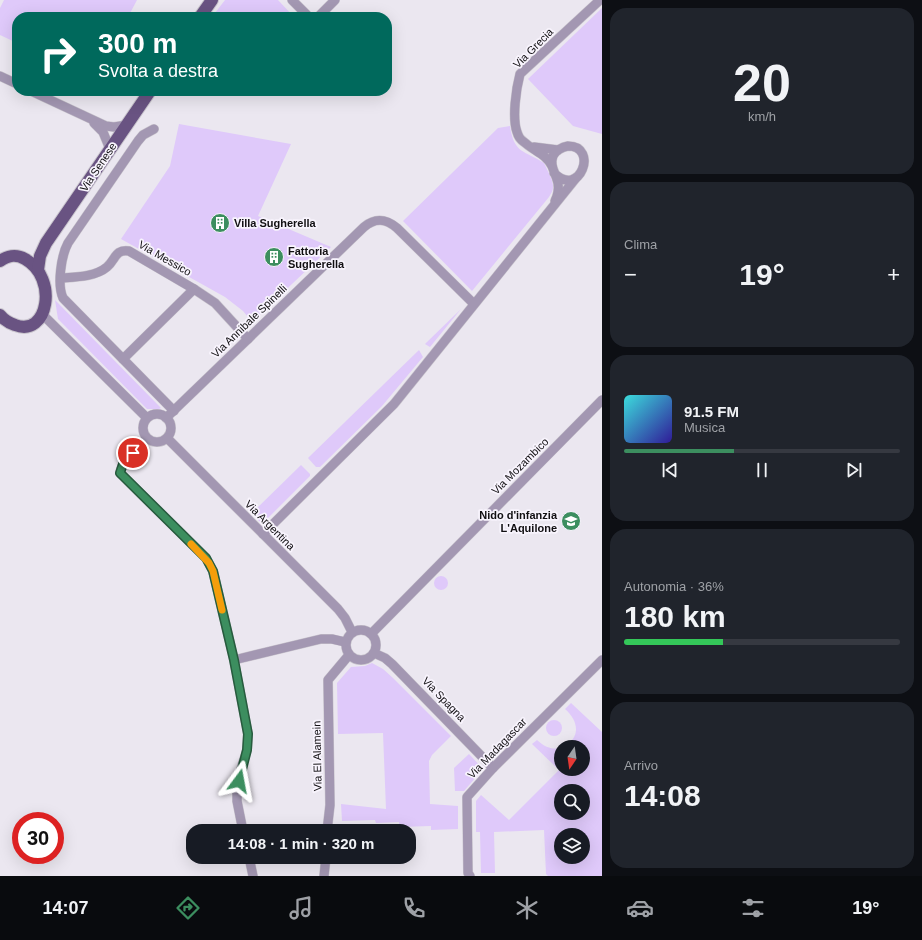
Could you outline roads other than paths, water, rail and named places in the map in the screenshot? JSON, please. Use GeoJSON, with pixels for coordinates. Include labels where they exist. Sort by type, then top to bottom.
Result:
{"type":"FeatureCollection","features":[{"type":"Feature","properties":{"kind":"main road"},"geometry":{"type":"LineString","coordinates":[[204,12],[212,0]]}},
{"type":"Feature","properties":{"kind":"main road","name":"Via Senese"},"geometry":{"type":"LineString","coordinates":[[38,270],[40,256],[46,243],[147,96]]}},
{"type":"Feature","properties":{"kind":"main road","name":"Via Senese"},"geometry":{"type":"LineString","coordinates":[[0,261],[7,256],[32,251],[46,243]]}},
{"type":"Feature","properties":{"kind":"main road"},"geometry":{"type":"LineString","coordinates":[[0,328],[16,326],[27,327],[35,323],[42,314],[45,305],[46,293],[44,283],[38,270],[18,255]]}},
{"type":"Feature","properties":{"kind":"main road"},"geometry":{"type":"LineString","coordinates":[[0,315],[10,324],[16,326]]}},
{"type":"Feature","properties":{"kind":"street"},"geometry":{"type":"LineString","coordinates":[[292,0],[304,12]]}},
{"type":"Feature","properties":{"kind":"street"},"geometry":{"type":"LineString","coordinates":[[323,12],[336,0]]}},
{"type":"Feature","properties":{"kind":"street","name":"Via Grecia"},"geometry":{"type":"LineString","coordinates":[[553,169],[547,158],[530,147],[517,134],[515,125],[520,74],[600,0]]}},
{"type":"Feature","properties":{"kind":"street"},"geometry":{"type":"LineString","coordinates":[[0,76],[12,82]]}},
{"type":"Feature","properties":{"kind":"street"},"geometry":{"type":"LineString","coordinates":[[41,96],[88,119],[111,127],[127,125]]}},
{"type":"Feature","properties":{"kind":"street"},"geometry":{"type":"LineString","coordinates":[[88,119],[103,132],[110,149]]}},
{"type":"Feature","properties":{"kind":"street"},"geometry":{"type":"LineString","coordinates":[[154,130],[143,135],[138,141],[72,237],[65,250],[61,278],[61,294],[63,298],[174,411]]}},
{"type":"Feature","properties":{"kind":"street"},"geometry":{"type":"LineString","coordinates":[[530,147],[558,150]]}},
{"type":"Feature","properties":{"kind":"street"},"geometry":{"type":"LineString","coordinates":[[263,534],[394,404],[554,204],[583,171],[584,157],[581,152],[573,147],[563,147],[558,150],[553,157],[553,169],[557,177],[559,189],[554,204]]}},
{"type":"Feature","properties":{"kind":"street"},"geometry":{"type":"LineString","coordinates":[[553,169],[562,179],[567,180],[576,178]]}},
{"type":"Feature","properties":{"kind":"street","name":"Via Annibale Spinelli"},"geometry":{"type":"LineString","coordinates":[[166,418],[364,227],[377,220],[390,222],[397,228],[474,304]]}},
{"type":"Feature","properties":{"kind":"street","name":"Via Messico"},"geometry":{"type":"LineString","coordinates":[[61,278],[87,276],[96,273],[108,266],[116,256],[124,250],[129,251],[215,303],[248,339]]}},
{"type":"Feature","properties":{"kind":"street","name":"Via Messico"},"geometry":{"type":"LineString","coordinates":[[122,359],[194,289]]}},
{"type":"Feature","properties":{"kind":"street"},"geometry":{"type":"LineString","coordinates":[[42,314],[147,418]]}},
{"type":"Feature","properties":{"kind":"street","name":"Via Mozambico"},"geometry":{"type":"LineString","coordinates":[[371,634],[602,400]]}},
{"type":"Feature","properties":{"kind":"street"},"geometry":{"type":"LineString","coordinates":[[154,415],[163,416],[166,418],[169,422],[170,430],[167,438],[157,442],[147,439],[143,429],[147,418],[154,415]]}},
{"type":"Feature","properties":{"kind":"street","name":"Via Argentina"},"geometry":{"type":"LineString","coordinates":[[167,438],[338,610],[348,623],[352,632]]}},
{"type":"Feature","properties":{"kind":"street"},"geometry":{"type":"LineString","coordinates":[[147,439],[123,464],[120,473],[206,558],[213,571],[234,660],[248,734],[247,750],[241,769],[237,792],[237,801],[242,824]]}},
{"type":"Feature","properties":{"kind":"street"},"geometry":{"type":"LineString","coordinates":[[362,630],[371,634],[375,641],[375,649],[371,657],[357,660],[349,655],[345,647],[349,635],[352,632],[362,630]]}},
{"type":"Feature","properties":{"kind":"street"},"geometry":{"type":"LineString","coordinates":[[234,660],[321,639],[332,639],[346,642]]}},
{"type":"Feature","properties":{"kind":"street","name":"Via Spagna"},"geometry":{"type":"LineString","coordinates":[[374,653],[385,658],[392,664],[493,768]]}},
{"type":"Feature","properties":{"kind":"street","name":"Via El Alamein"},"geometry":{"type":"LineString","coordinates":[[328,824],[330,805],[328,680],[349,655]]}},
{"type":"Feature","properties":{"kind":"street","name":"Via Madagascar"},"geometry":{"type":"LineString","coordinates":[[470,876],[468,873],[468,797],[493,768],[602,660]]}},
{"type":"Feature","properties":{"kind":"street"},"geometry":{"type":"LineString","coordinates":[[250,864],[253,876]]}},
{"type":"Feature","properties":{"kind":"street"},"geometry":{"type":"LineString","coordinates":[[324,876],[325,864]]}},
{"type":"Feature","properties":{"kind":"place","name":"Villa Sugherella"},"geometry":{"type":"Point","coordinates":[220,223]}},
{"type":"Feature","properties":{"kind":"place","name":"Fattoria Sugherella"},"geometry":{"type":"Point","coordinates":[274,257]}},
{"type":"Feature","properties":{"kind":"place","name":"Nido d'infanzia L'Aquilone"},"geometry":{"type":"Point","coordinates":[571,521]}}]}
